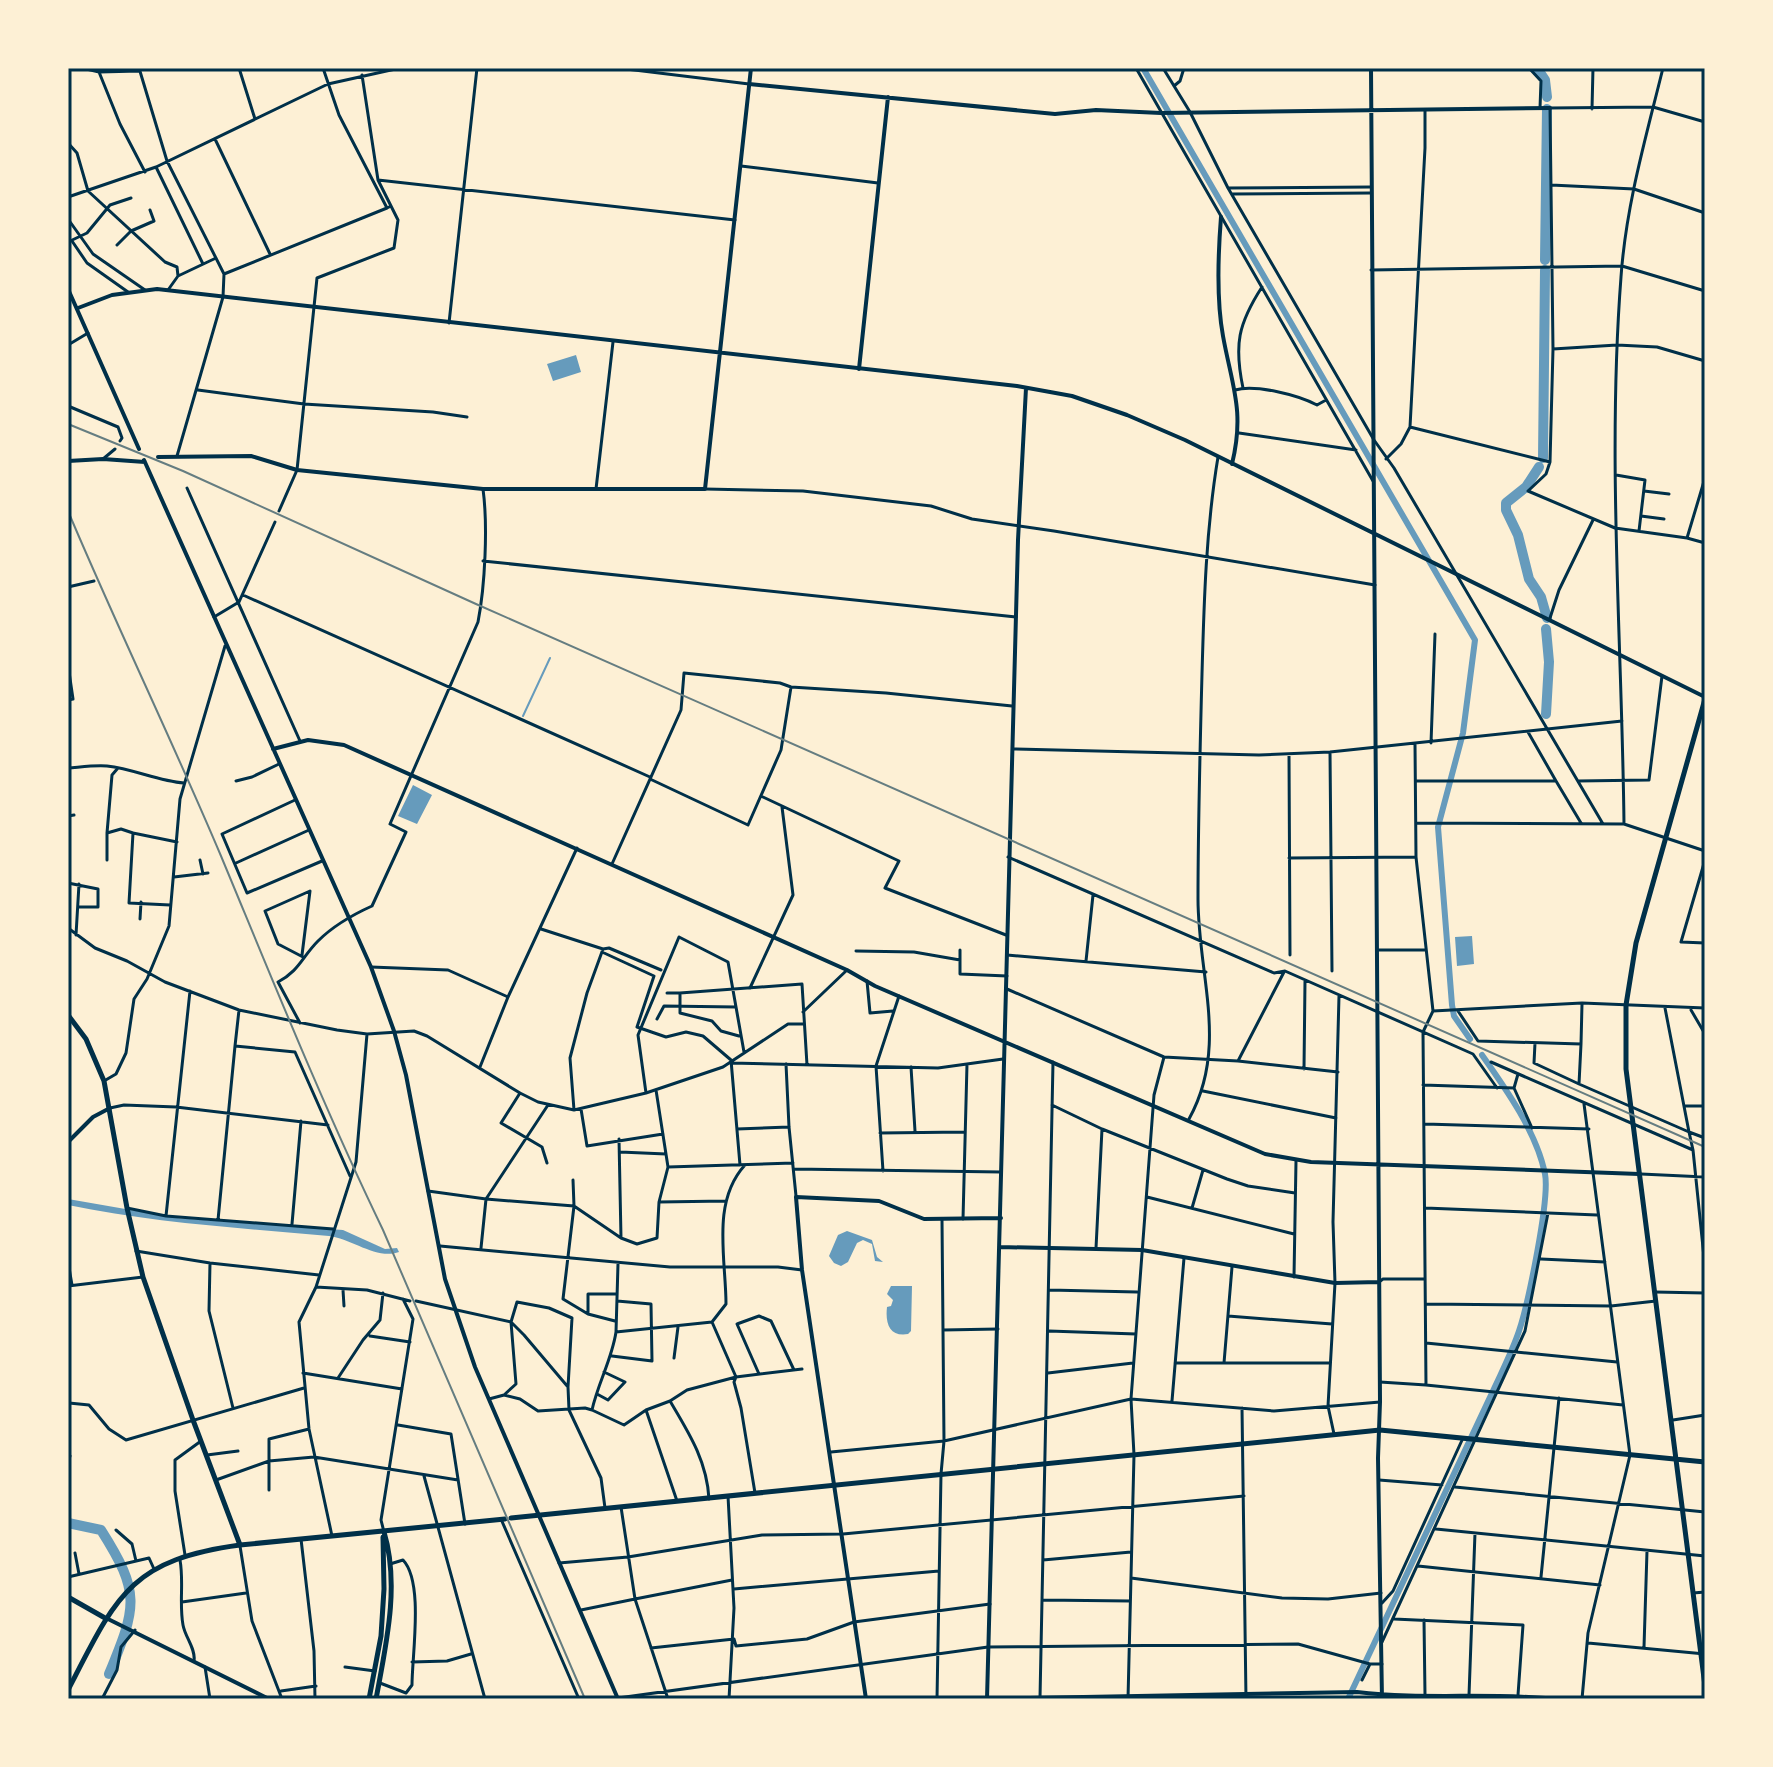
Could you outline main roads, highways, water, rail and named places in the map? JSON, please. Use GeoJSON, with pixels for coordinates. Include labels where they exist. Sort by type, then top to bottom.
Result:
{"type":"FeatureCollection","features":[{"type":"Feature","properties":{"kind":"main road"},"geometry":{"type":"LineString","coordinates":[[1705,698],[1636,943],[1626,1005],[1626,1069],[1632,1123],[1705,1686]]}},
{"type":"Feature","properties":{"kind":"main road"},"geometry":{"type":"LineString","coordinates":[[68,1015],[86,1039],[104,1081],[143,1277],[240,1545]]}},
{"type":"Feature","properties":{"kind":"main road"},"geometry":{"type":"LineString","coordinates":[[68,1690],[105,1618],[124,1594],[154,1569],[182,1556],[240,1545],[1380,1430],[1705,1462]]}},
{"type":"Feature","properties":{"kind":"main road"},"geometry":{"type":"LineString","coordinates":[[376,1699],[389,1619],[390,1564],[384,1532]]}},
{"type":"Feature","properties":{"kind":"main road"},"geometry":{"type":"LineString","coordinates":[[369,1699],[383,1609],[384,1532]]}},
{"type":"Feature","properties":{"kind":"main road"},"geometry":{"type":"LineString","coordinates":[[68,1597],[105,1618]]}},
{"type":"Feature","properties":{"kind":"water"},"geometry":{"type":"Polygon","coordinates":[[[576,355],[581,372],[553,381],[547,364],[576,355]]]}},
{"type":"Feature","properties":{"kind":"water"},"geometry":{"type":"Polygon","coordinates":[[[413,785],[432,795],[417,824],[398,816],[413,785]]]}},
{"type":"Feature","properties":{"kind":"water"},"geometry":{"type":"Polygon","coordinates":[[[1472,936],[1474,964],[1457,966],[1455,937],[1472,936]]]}},
{"type":"Feature","properties":{"kind":"water"},"geometry":{"type":"Polygon","coordinates":[[[68,1199],[177,1218],[343,1230],[385,1249],[397,1248],[399,1252],[373,1251],[329,1236],[100,1211],[68,1205],[68,1199]]]}},
{"type":"Feature","properties":{"kind":"water"},"geometry":{"type":"Polygon","coordinates":[[[847,1231],[872,1240],[877,1257],[883,1262],[875,1261],[872,1244],[863,1240],[857,1243],[848,1262],[841,1266],[834,1263],[829,1256],[838,1235],[847,1231]]]}},
{"type":"Feature","properties":{"kind":"water"},"geometry":{"type":"Polygon","coordinates":[[[891,1286],[912,1286],[911,1331],[908,1334],[893,1331],[888,1324],[887,1307],[893,1300],[887,1294],[891,1286]]]}},
{"type":"Feature","properties":{"kind":"waterway"},"geometry":{"type":"LineString","coordinates":[[1143,68],[1475,640],[1463,733],[1438,827],[1452,1005],[1454,1016],[1470,1039]]}},
{"type":"Feature","properties":{"kind":"waterway"},"geometry":{"type":"LineString","coordinates":[[1537,68],[1545,80],[1547,97]]}},
{"type":"Feature","properties":{"kind":"waterway"},"geometry":{"type":"LineString","coordinates":[[1545,260],[1547,109]]}},
{"type":"Feature","properties":{"kind":"waterway"},"geometry":{"type":"LineString","coordinates":[[1543,458],[1545,270]]}},
{"type":"Feature","properties":{"kind":"waterway"},"geometry":{"type":"LineString","coordinates":[[1539,467],[1526,487],[1506,503],[1506,510],[1518,535],[1529,579],[1541,597],[1547,618]]}},
{"type":"Feature","properties":{"kind":"waterway"},"geometry":{"type":"LineString","coordinates":[[1546,629],[1549,662],[1546,714]]}},
{"type":"Feature","properties":{"kind":"waterway"},"geometry":{"type":"LineString","coordinates":[[523,716],[550,658]]}},
{"type":"Feature","properties":{"kind":"waterway"},"geometry":{"type":"LineString","coordinates":[[1348,1699],[1510,1354],[1523,1318],[1532,1276],[1544,1205],[1545,1174],[1528,1127],[1482,1055]]}},
{"type":"Feature","properties":{"kind":"waterway"},"geometry":{"type":"LineString","coordinates":[[68,1523],[101,1530],[114,1551],[128,1585],[129,1615],[109,1674]]}},
{"type":"Feature","properties":{"kind":"railway"},"geometry":{"type":"LineString","coordinates":[[68,424],[183,471],[476,604],[1705,1147]]}},
{"type":"Feature","properties":{"kind":"railway"},"geometry":{"type":"LineString","coordinates":[[68,511],[585,1699]]}}]}
